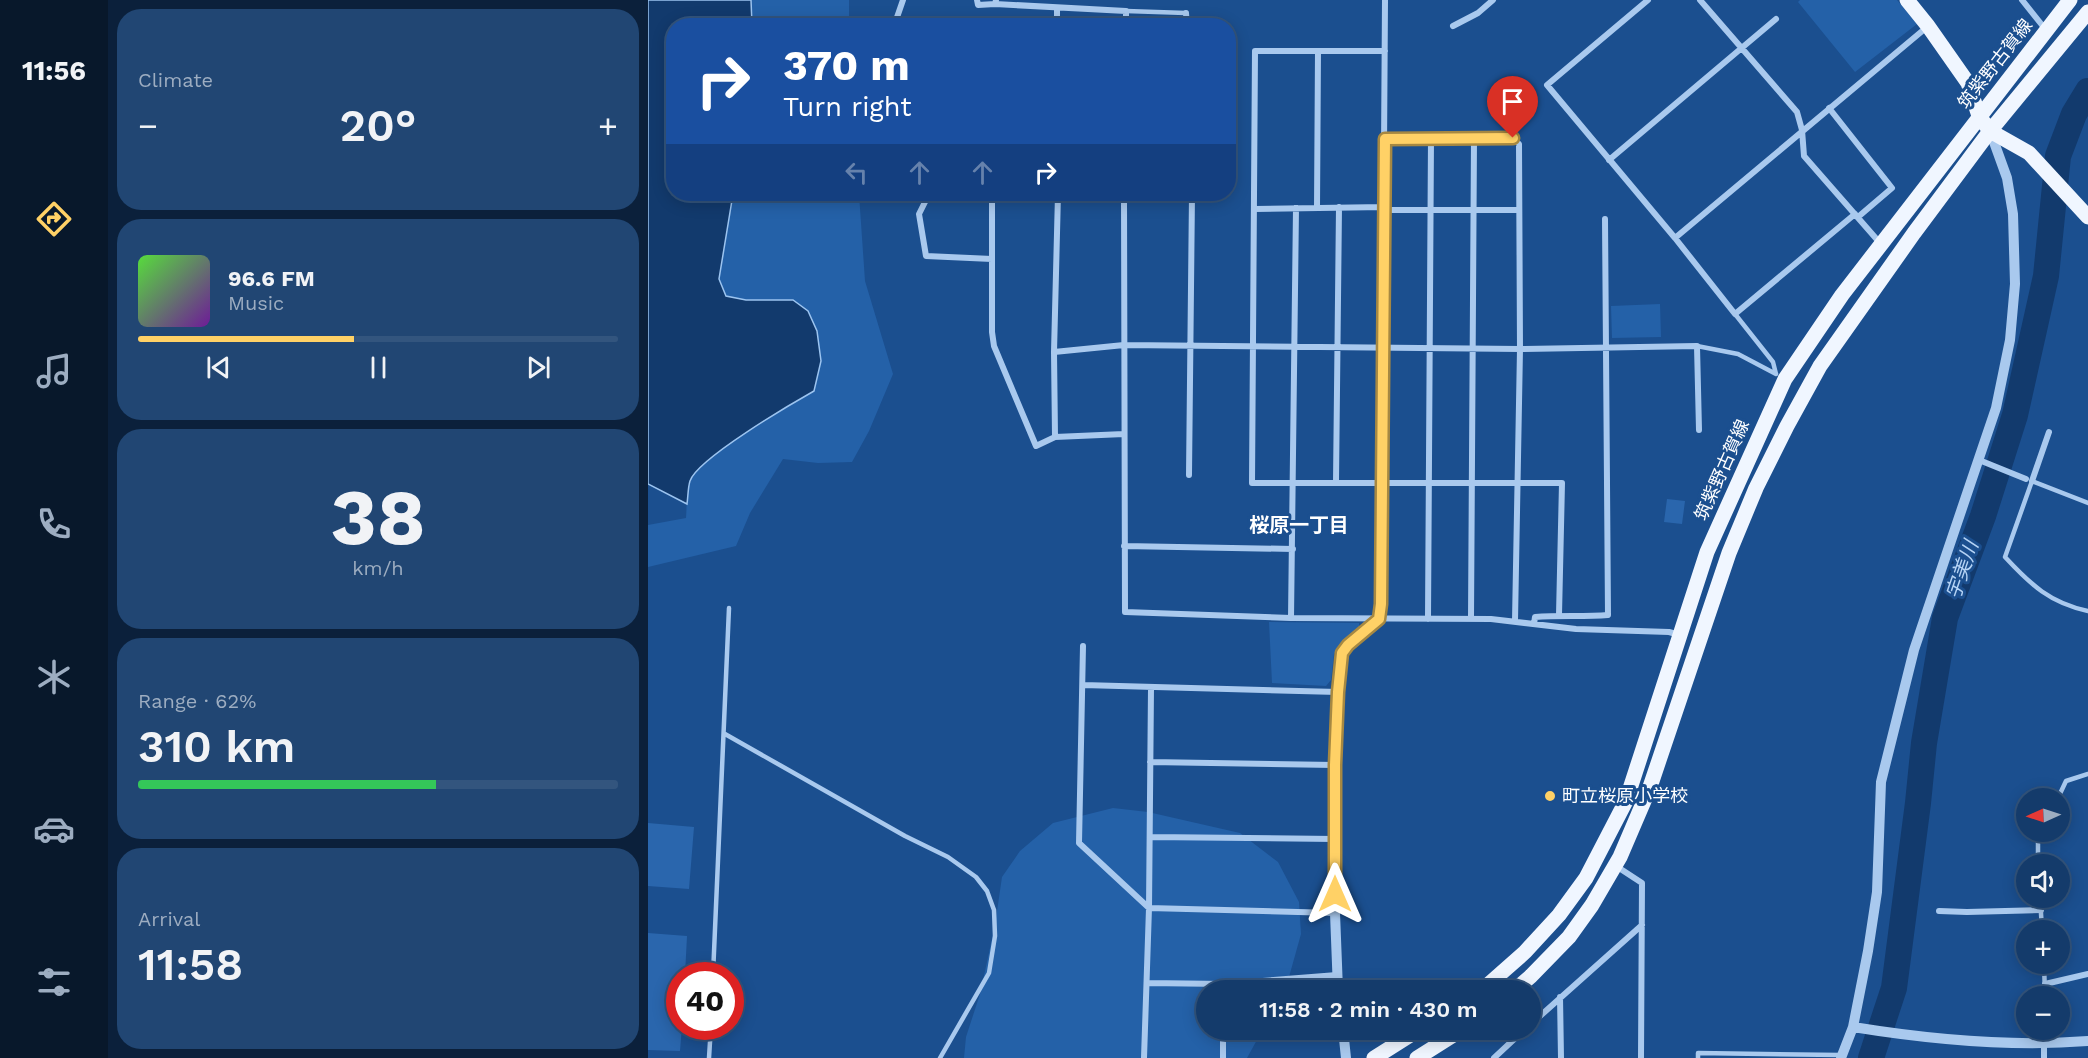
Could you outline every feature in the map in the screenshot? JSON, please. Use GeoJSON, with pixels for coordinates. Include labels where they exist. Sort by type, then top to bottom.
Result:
{"type":"FeatureCollection","features":[{"type":"Feature","properties":{"kind":"main road"},"geometry":{"type":"LineString","coordinates":[[1907,0],[1968,83],[1979,116],[1990,131],[2029,153],[2087,215]]}},
{"type":"Feature","properties":{"kind":"main road","name":"筑紫野古賀線"},"geometry":{"type":"LineString","coordinates":[[1493,980],[1525,952],[1559,915],[1586,878],[1626,801],[1707,552],[1781,376],[2070,0]]}},
{"type":"Feature","properties":{"kind":"main road","name":"筑紫野古賀線"},"geometry":{"type":"LineString","coordinates":[[1526,980],[1569,937],[1592,905],[1615,865],[1650,787],[1730,554],[1756,488],[1820,366],[1990,131],[2088,12]]}},
{"type":"Feature","properties":{"kind":"main road"},"geometry":{"type":"LineString","coordinates":[[1374,1058],[1403,1040]]}},
{"type":"Feature","properties":{"kind":"main road"},"geometry":{"type":"LineString","coordinates":[[1418,1058],[1446,1040]]}},
{"type":"Feature","properties":{"kind":"street"},"geometry":{"type":"LineString","coordinates":[[897,18],[903,0]]}},
{"type":"Feature","properties":{"kind":"street"},"geometry":{"type":"LineString","coordinates":[[977,0],[978,5],[996,2],[1057,8],[1126,10],[1126,18]]}},
{"type":"Feature","properties":{"kind":"street"},"geometry":{"type":"LineString","coordinates":[[1337,980],[1335,765],[1342,653],[1348,645],[1379,619],[1381,604],[1385,0]]}},
{"type":"Feature","properties":{"kind":"street"},"geometry":{"type":"LineString","coordinates":[[1452,26],[1478,13],[1493,0]]}},
{"type":"Feature","properties":{"kind":"street"},"geometry":{"type":"LineString","coordinates":[[1648,0],[1547,86],[1675,238],[1735,314],[1892,188],[1829,108]]}},
{"type":"Feature","properties":{"kind":"street"},"geometry":{"type":"LineString","coordinates":[[1700,0],[1797,112],[1802,130],[1804,156],[1881,244]]}},
{"type":"Feature","properties":{"kind":"street"},"geometry":{"type":"LineString","coordinates":[[2022,0],[2046,30]]}},
{"type":"Feature","properties":{"kind":"street"},"geometry":{"type":"LineString","coordinates":[[1057,8],[1057,18]]}},
{"type":"Feature","properties":{"kind":"street"},"geometry":{"type":"LineString","coordinates":[[1186,13],[1186,18]]}},
{"type":"Feature","properties":{"kind":"street"},"geometry":{"type":"LineString","coordinates":[[1609,160],[1776,19]]}},
{"type":"Feature","properties":{"kind":"street"},"geometry":{"type":"LineString","coordinates":[[1675,238],[1928,26]]}},
{"type":"Feature","properties":{"kind":"street"},"geometry":{"type":"LineString","coordinates":[[1385,51],[1256,51],[1252,483],[1562,483],[1559,615]]}},
{"type":"Feature","properties":{"kind":"street"},"geometry":{"type":"LineString","coordinates":[[1317,208],[1318,51]]}},
{"type":"Feature","properties":{"kind":"street"},"geometry":{"type":"LineString","coordinates":[[1842,1056],[1858,1028],[1877,892],[1881,782],[1914,650],[1983,462],[2010,340],[2015,284],[2012,205],[2007,178],[1990,131]]}},
{"type":"Feature","properties":{"kind":"street"},"geometry":{"type":"LineString","coordinates":[[1428,619],[1431,138]]}},
{"type":"Feature","properties":{"kind":"street"},"geometry":{"type":"LineString","coordinates":[[1385,139],[1513,138],[1520,144],[1520,349],[1515,621]]}},
{"type":"Feature","properties":{"kind":"street"},"geometry":{"type":"LineString","coordinates":[[1471,619],[1474,139]]}},
{"type":"Feature","properties":{"kind":"street"},"geometry":{"type":"LineString","coordinates":[[926,201],[919,214],[926,256],[992,259]]}},
{"type":"Feature","properties":{"kind":"street"},"geometry":{"type":"LineString","coordinates":[[992,201],[992,332],[994,346],[1036,446],[1055,437],[1124,434]]}},
{"type":"Feature","properties":{"kind":"street"},"geometry":{"type":"LineString","coordinates":[[1055,437],[1054,352],[1058,201]]}},
{"type":"Feature","properties":{"kind":"street"},"geometry":{"type":"LineString","coordinates":[[1125,201],[1125,612],[1292,618],[1471,619],[1515,621],[1576,629],[1669,632],[1680,636]]}},
{"type":"Feature","properties":{"kind":"street"},"geometry":{"type":"LineString","coordinates":[[1189,475],[1192,201]]}},
{"type":"Feature","properties":{"kind":"street"},"geometry":{"type":"LineString","coordinates":[[1336,482],[1339,207]]}},
{"type":"Feature","properties":{"kind":"street"},"geometry":{"type":"LineString","coordinates":[[1255,208],[1519,210]]}},
{"type":"Feature","properties":{"kind":"street"},"geometry":{"type":"LineString","coordinates":[[1292,618],[1296,208]]}},
{"type":"Feature","properties":{"kind":"street"},"geometry":{"type":"LineString","coordinates":[[1534,624],[1535,617],[1559,615],[1581,618],[1608,615],[1605,219]]}},
{"type":"Feature","properties":{"kind":"street"},"geometry":{"type":"LineString","coordinates":[[1054,352],[1124,345],[1520,349],[1696,346],[1699,430]]}},
{"type":"Feature","properties":{"kind":"street"},"geometry":{"type":"LineString","coordinates":[[1983,462],[2029,480],[2049,432]]}},
{"type":"Feature","properties":{"kind":"street"},"geometry":{"type":"LineString","coordinates":[[1124,546],[1293,549]]}},
{"type":"Feature","properties":{"kind":"street"},"geometry":{"type":"LineString","coordinates":[[1083,646],[1079,843],[1149,908],[1335,913]]}},
{"type":"Feature","properties":{"kind":"street"},"geometry":{"type":"LineString","coordinates":[[1083,685],[1338,692]]}},
{"type":"Feature","properties":{"kind":"street"},"geometry":{"type":"LineString","coordinates":[[1144,1058],[1149,908],[1151,688]]}},
{"type":"Feature","properties":{"kind":"street"},"geometry":{"type":"LineString","coordinates":[[1150,762],[1335,765]]}},
{"type":"Feature","properties":{"kind":"street"},"geometry":{"type":"LineString","coordinates":[[1150,837],[1335,839]]}},
{"type":"Feature","properties":{"kind":"street"},"geometry":{"type":"LineString","coordinates":[[1615,865],[1642,883],[1641,1058]]}},
{"type":"Feature","properties":{"kind":"street"},"geometry":{"type":"LineString","coordinates":[[1939,911],[2040,909]]}},
{"type":"Feature","properties":{"kind":"street"},"geometry":{"type":"LineString","coordinates":[[1541,1014],[1642,925]]}},
{"type":"Feature","properties":{"kind":"street"},"geometry":{"type":"LineString","coordinates":[[2045,984],[2088,974]]}},
{"type":"Feature","properties":{"kind":"street"},"geometry":{"type":"LineString","coordinates":[[1289,980],[1336,975]]}},
{"type":"Feature","properties":{"kind":"street"},"geometry":{"type":"LineString","coordinates":[[1147,983],[1196,986]]}},
{"type":"Feature","properties":{"kind":"street"},"geometry":{"type":"LineString","coordinates":[[1560,996],[1561,1058]]}},
{"type":"Feature","properties":{"kind":"street"},"geometry":{"type":"LineString","coordinates":[[1858,1028],[1906,1034],[2044,1044],[2088,1041]]}},
{"type":"Feature","properties":{"kind":"street"},"geometry":{"type":"LineString","coordinates":[[1223,1058],[1224,1040]]}},
{"type":"Feature","properties":{"kind":"street"},"geometry":{"type":"LineString","coordinates":[[1344,1040],[1346,1058]]}},
{"type":"Feature","properties":{"kind":"street"},"geometry":{"type":"LineString","coordinates":[[1497,1057],[1515,1040]]}},
{"type":"Feature","properties":{"kind":"street"},"geometry":{"type":"LineString","coordinates":[[2043,1058],[2044,1044]]}},
{"type":"Feature","properties":{"kind":"lane"},"geometry":{"type":"LineString","coordinates":[[1126,10],[1186,13]]}},
{"type":"Feature","properties":{"kind":"lane"},"geometry":{"type":"LineString","coordinates":[[1735,314],[1773,362],[1781,376]]}},
{"type":"Feature","properties":{"kind":"lane"},"geometry":{"type":"LineString","coordinates":[[1696,346],[1738,354],[1781,376]]}},
{"type":"Feature","properties":{"kind":"lane"},"geometry":{"type":"LineString","coordinates":[[2088,503],[2029,480],[2005,557],[2023,577],[2045,594],[2068,606],[2088,610]]}},
{"type":"Feature","properties":{"kind":"lane"},"geometry":{"type":"LineString","coordinates":[[714,962],[729,608]]}},
{"type":"Feature","properties":{"kind":"lane"},"geometry":{"type":"LineString","coordinates":[[725,734],[905,836],[948,857],[976,877],[987,891],[994,910],[995,936],[989,973],[940,1058]]}},
{"type":"Feature","properties":{"kind":"lane"},"geometry":{"type":"LineString","coordinates":[[2063,788],[2066,781],[2088,774]]}},
{"type":"Feature","properties":{"kind":"lane"},"geometry":{"type":"LineString","coordinates":[[2040,909],[2041,920]]}},
{"type":"Feature","properties":{"kind":"lane"},"geometry":{"type":"LineString","coordinates":[[2045,974],[2045,984]]}},
{"type":"Feature","properties":{"kind":"lane"},"geometry":{"type":"LineString","coordinates":[[709,1058],[710,1040]]}},
{"type":"Feature","properties":{"kind":"lane"},"geometry":{"type":"LineString","coordinates":[[2044,1040],[2044,1044]]}},
{"type":"Feature","properties":{"kind":"lane"},"geometry":{"type":"LineString","coordinates":[[1698,1058],[1698,1053],[1842,1056]]}},
{"type":"Feature","properties":{"kind":"shaded area"},"geometry":{"type":"Polygon","coordinates":[[[648,0],[751,0],[752,18],[666,18],[666,201],[732,201],[719,279],[726,296],[746,300],[793,300],[808,311],[817,331],[821,361],[814,391],[726,446],[696,471],[690,481],[687,504],[648,484],[648,0]]]}},
{"type":"Feature","properties":{"kind":"shaded area"},"geometry":{"type":"Polygon","coordinates":[[[751,0],[849,0],[849,18],[752,18],[751,0]]]}},
{"type":"Feature","properties":{"kind":"shaded area"},"geometry":{"type":"Polygon","coordinates":[[[1800,0],[1897,0],[1917,24],[1855,72],[1798,2],[1800,0]]]}},
{"type":"Feature","properties":{"kind":"shaded area"},"geometry":{"type":"Polygon","coordinates":[[[732,201],[859,201],[865,281],[893,374],[869,431],[852,462],[818,463],[783,459],[750,513],[736,546],[648,567],[648,525],[686,518],[689,484],[697,471],[746,432],[814,391],[793,300],[746,300],[726,296],[719,279],[732,201]]]}},
{"type":"Feature","properties":{"kind":"shaded area"},"geometry":{"type":"Polygon","coordinates":[[[1660,304],[1661,337],[1612,338],[1611,306],[1660,304]]]}},
{"type":"Feature","properties":{"kind":"shaded area"},"geometry":{"type":"Polygon","coordinates":[[[1269,622],[1359,623],[1359,629],[1334,654],[1331,680],[1326,686],[1272,683],[1269,622]]]}},
{"type":"Feature","properties":{"kind":"shaded area"},"geometry":{"type":"Polygon","coordinates":[[[1113,808],[1148,812],[1240,833],[1278,862],[1299,902],[1301,934],[1287,980],[1196,980],[1196,1040],[1257,1040],[1247,1058],[964,1058],[966,1037],[980,994],[995,925],[1002,877],[1020,851],[1053,823],[1113,808]]]}},
{"type":"Feature","properties":{"kind":"building"},"geometry":{"type":"Polygon","coordinates":[[[1667,499],[1685,501],[1682,524],[1664,522],[1667,499]]]}},
{"type":"Feature","properties":{"kind":"building"},"geometry":{"type":"Polygon","coordinates":[[[648,823],[694,827],[689,889],[648,886],[648,823]]]}},
{"type":"Feature","properties":{"kind":"building"},"geometry":{"type":"Polygon","coordinates":[[[648,933],[687,936],[686,962],[666,962],[666,1040],[681,1040],[680,1051],[648,1050],[648,933]]]}},
{"type":"Feature","properties":{"kind":"waterway","name":"宇美川"},"geometry":{"type":"LineString","coordinates":[[1871,1058],[1894,988],[1924,743],[1945,618],[1983,516],[2015,415],[2046,276],[2058,156],[2074,114],[2088,91]]}},
{"type":"Feature","properties":{"kind":"place","name":"町立桜原小学校"},"geometry":{"type":"Point","coordinates":[1550,796]}},
{"type":"Feature","properties":{"kind":"district","name":"桜原一丁目"},"geometry":{"type":"Point","coordinates":[1299,525]}},
{"type":"Feature","properties":{"kind":"route"},"geometry":{"type":"LineString","coordinates":[[1335,894],[1335,765],[1342,653],[1348,645],[1379,619],[1381,604],[1385,139],[1513,138]]}}]}
